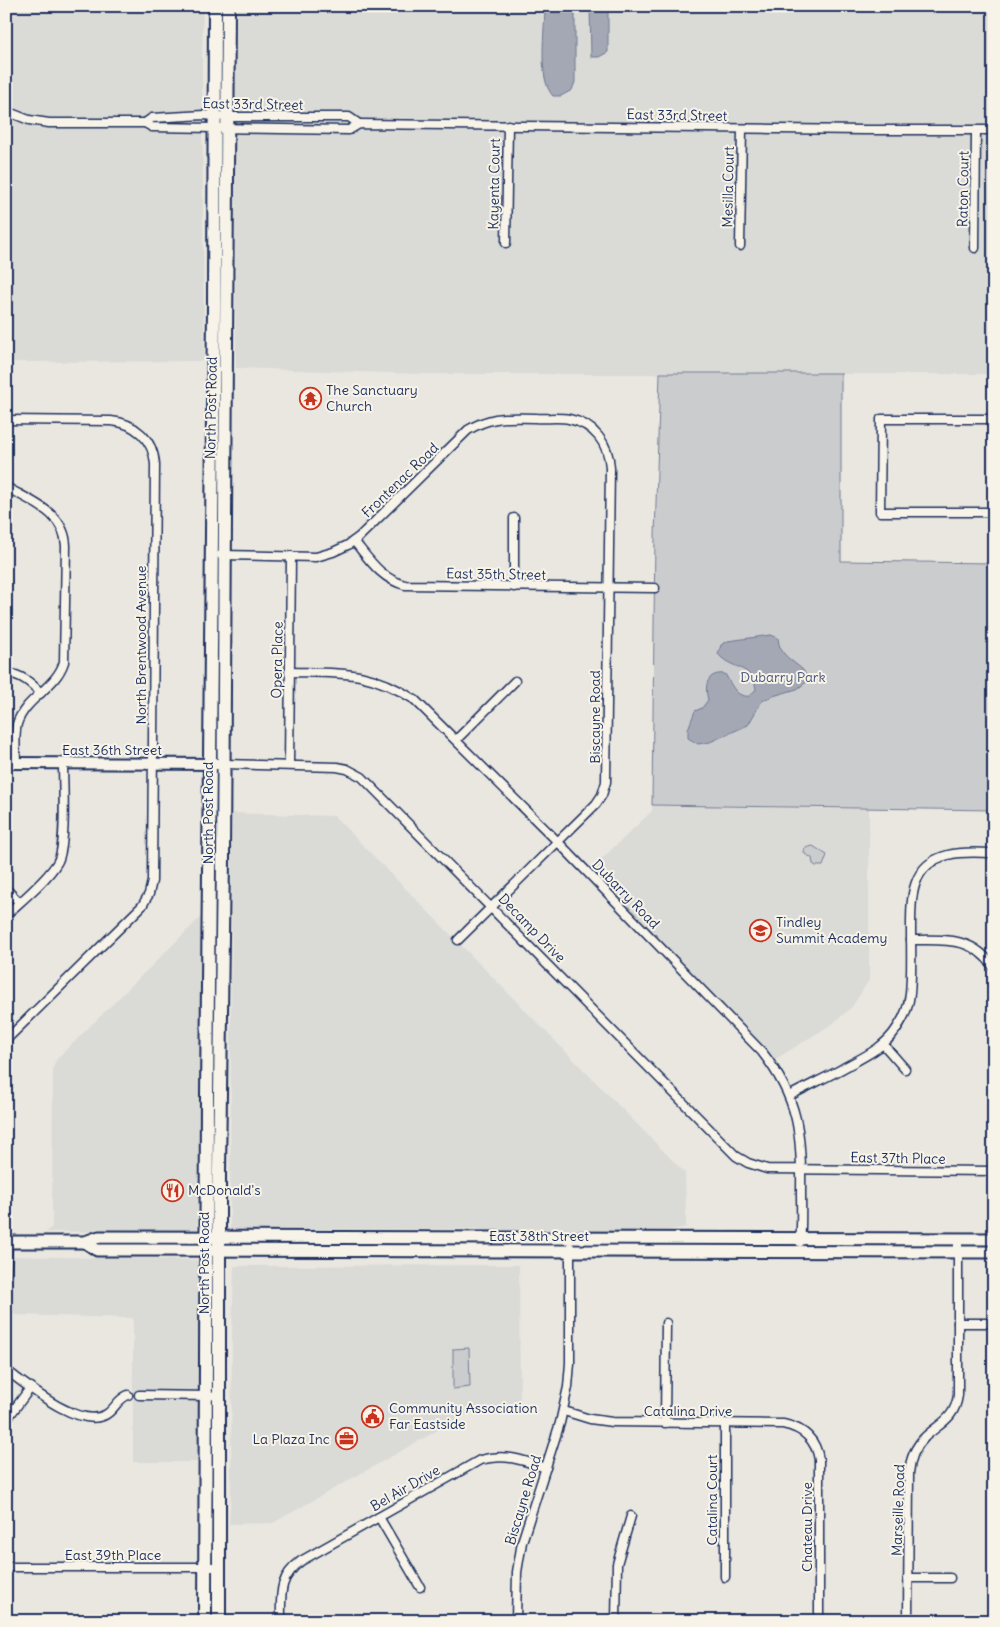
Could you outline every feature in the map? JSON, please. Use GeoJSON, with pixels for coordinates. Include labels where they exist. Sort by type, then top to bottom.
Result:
{"type":"FeatureCollection","features":[{"type":"Feature","properties":{"kind":"main road","name":"North Post Road"},"geometry":{"type":"LineString","coordinates":[[215,6],[212,555],[217,764]]}},
{"type":"Feature","properties":{"kind":"main road","name":"North Post Road"},"geometry":{"type":"LineString","coordinates":[[219,1621],[219,1250],[213,1237],[217,764],[225,555],[228,6]]}},
{"type":"Feature","properties":{"kind":"main road","name":"East 38th Street"},"geometry":{"type":"LineString","coordinates":[[7,1242],[85,1242],[99,1237],[994,1239]]}},
{"type":"Feature","properties":{"kind":"main road","name":"North Post Road"},"geometry":{"type":"LineString","coordinates":[[205,1621],[206,1250],[213,1237]]}},
{"type":"Feature","properties":{"kind":"main road","name":"East 38th Street"},"geometry":{"type":"LineString","coordinates":[[85,1242],[98,1250],[994,1252]]}},
{"type":"Feature","properties":{"kind":"street","name":"East 33rd Street"},"geometry":{"type":"LineString","coordinates":[[6,110],[29,120],[49,123],[145,123],[152,127],[214,122],[228,123],[349,117],[359,124]]}},
{"type":"Feature","properties":{"kind":"street","name":"East 33rd Street"},"geometry":{"type":"LineString","coordinates":[[145,123],[152,118],[177,116],[214,122],[349,130],[359,124],[994,130]]}},
{"type":"Feature","properties":{"kind":"street","name":"Kayenta Court"},"geometry":{"type":"LineString","coordinates":[[506,243],[508,125]]}},
{"type":"Feature","properties":{"kind":"street","name":"Mesilla Court"},"geometry":{"type":"LineString","coordinates":[[740,246],[742,129]]}},
{"type":"Feature","properties":{"kind":"street","name":"Raton Court"},"geometry":{"type":"LineString","coordinates":[[975,248],[976,130]]}},
{"type":"Feature","properties":{"kind":"street","name":"Frontenac Road"},"geometry":{"type":"LineString","coordinates":[[212,555],[291,556],[306,558],[323,555],[339,549],[354,541],[468,430],[483,421],[499,418],[568,419],[584,424],[598,435]]}},
{"type":"Feature","properties":{"kind":"street"},"geometry":{"type":"LineString","coordinates":[[994,419],[881,419],[880,512],[994,512]]}},
{"type":"Feature","properties":{"kind":"street","name":"North Brentwood Avenue"},"geometry":{"type":"LineString","coordinates":[[6,420],[114,421],[127,424],[141,434],[150,444],[155,464],[152,881],[148,897],[142,906],[6,1040]]}},
{"type":"Feature","properties":{"kind":"street","name":"Biscayne Road"},"geometry":{"type":"LineString","coordinates":[[458,940],[596,804],[602,795],[606,782],[610,464],[607,451],[598,435]]}},
{"type":"Feature","properties":{"kind":"street"},"geometry":{"type":"LineString","coordinates":[[6,487],[53,515],[61,526],[66,539],[65,659],[57,677],[27,706],[18,722],[11,763]]}},
{"type":"Feature","properties":{"kind":"street"},"geometry":{"type":"LineString","coordinates":[[514,518],[514,587]]}},
{"type":"Feature","properties":{"kind":"street","name":"East 35th Street"},"geometry":{"type":"LineString","coordinates":[[354,541],[379,572],[392,581],[412,586],[655,588]]}},
{"type":"Feature","properties":{"kind":"street","name":"Opera Place"},"geometry":{"type":"LineString","coordinates":[[289,765],[291,556]]}},
{"type":"Feature","properties":{"kind":"street","name":"Dubarry Road"},"geometry":{"type":"LineString","coordinates":[[289,672],[345,673],[368,677],[387,683],[415,700],[558,842],[762,1052],[779,1075],[796,1115],[802,1169],[798,1251]]}},
{"type":"Feature","properties":{"kind":"street"},"geometry":{"type":"LineString","coordinates":[[6,673],[26,679],[41,693]]}},
{"type":"Feature","properties":{"kind":"street"},"geometry":{"type":"LineString","coordinates":[[456,740],[515,681]]}},
{"type":"Feature","properties":{"kind":"street","name":"East 36th Street"},"geometry":{"type":"LineString","coordinates":[[11,763],[217,764]]}},
{"type":"Feature","properties":{"kind":"street"},"geometry":{"type":"LineString","coordinates":[[6,915],[52,870],[61,855],[63,844],[63,764]]}},
{"type":"Feature","properties":{"kind":"street","name":"Decamp Drive"},"geometry":{"type":"LineString","coordinates":[[217,764],[337,767],[347,769],[362,777],[736,1156],[748,1163],[763,1168],[802,1169]]}},
{"type":"Feature","properties":{"kind":"street"},"geometry":{"type":"LineString","coordinates":[[789,1096],[872,1053],[896,1030],[908,1005],[911,902],[913,888],[919,876],[934,861],[947,855],[956,853],[994,853]]}},
{"type":"Feature","properties":{"kind":"street"},"geometry":{"type":"LineString","coordinates":[[6,889],[19,902]]}},
{"type":"Feature","properties":{"kind":"street"},"geometry":{"type":"LineString","coordinates":[[911,940],[951,940],[964,943],[979,951],[994,968]]}},
{"type":"Feature","properties":{"kind":"street"},"geometry":{"type":"LineString","coordinates":[[883,1044],[905,1069]]}},
{"type":"Feature","properties":{"kind":"street","name":"East 37th Place"},"geometry":{"type":"LineString","coordinates":[[802,1169],[994,1171]]}},
{"type":"Feature","properties":{"kind":"street","name":"Biscayne Road"},"geometry":{"type":"LineString","coordinates":[[516,1621],[518,1558],[564,1410],[570,1370],[570,1238]]}},
{"type":"Feature","properties":{"kind":"street","name":"Marseille Road"},"geometry":{"type":"LineString","coordinates":[[908,1621],[909,1468],[913,1455],[920,1443],[951,1415],[956,1406],[958,1392],[958,1238]]}},
{"type":"Feature","properties":{"kind":"street"},"geometry":{"type":"LineString","coordinates":[[6,1274],[7,1242]]}},
{"type":"Feature","properties":{"kind":"street"},"geometry":{"type":"LineString","coordinates":[[666,1323],[666,1423]]}},
{"type":"Feature","properties":{"kind":"street"},"geometry":{"type":"LineString","coordinates":[[958,1323],[994,1323]]}},
{"type":"Feature","properties":{"kind":"street"},"geometry":{"type":"LineString","coordinates":[[6,1370],[61,1408],[77,1415],[94,1418],[107,1414],[118,1401],[128,1395]]}},
{"type":"Feature","properties":{"kind":"street"},"geometry":{"type":"LineString","coordinates":[[8,1415],[31,1387]]}},
{"type":"Feature","properties":{"kind":"street"},"geometry":{"type":"LineString","coordinates":[[139,1395],[219,1396]]}},
{"type":"Feature","properties":{"kind":"street","name":"Catalina Drive"},"geometry":{"type":"LineString","coordinates":[[564,1410],[603,1421],[628,1423],[783,1424],[799,1428],[809,1437]]}},
{"type":"Feature","properties":{"kind":"street","name":"Catalina Court"},"geometry":{"type":"LineString","coordinates":[[725,1423],[725,1577]]}},
{"type":"Feature","properties":{"kind":"street","name":"Chateau Drive"},"geometry":{"type":"LineString","coordinates":[[809,1437],[814,1443],[820,1460],[819,1621]]}},
{"type":"Feature","properties":{"kind":"street","name":"Bel Air Drive"},"geometry":{"type":"LineString","coordinates":[[281,1621],[281,1590],[290,1570],[301,1561],[484,1459],[514,1457],[546,1468]]}},
{"type":"Feature","properties":{"kind":"street"},"geometry":{"type":"LineString","coordinates":[[616,1621],[617,1564],[631,1516]]}},
{"type":"Feature","properties":{"kind":"street"},"geometry":{"type":"LineString","coordinates":[[379,1517],[420,1587]]}},
{"type":"Feature","properties":{"kind":"street","name":"East 39th Place"},"geometry":{"type":"LineString","coordinates":[[6,1567],[219,1567]]}},
{"type":"Feature","properties":{"kind":"street"},"geometry":{"type":"LineString","coordinates":[[908,1578],[950,1578]]}},
{"type":"Feature","properties":{"kind":"shaded area"},"geometry":{"type":"Polygon","coordinates":[[[6,6],[203,6],[204,361],[6,362],[6,6]]]}},
{"type":"Feature","properties":{"kind":"shaded area"},"geometry":{"type":"Polygon","coordinates":[[[237,6],[994,6],[994,374],[423,374],[236,368],[235,108],[237,6]]]}},
{"type":"Feature","properties":{"kind":"shaded area"},"geometry":{"type":"Polygon","coordinates":[[[545,6],[575,6],[575,82],[572,90],[561,96],[553,96],[545,78],[543,54],[545,6]]]}},
{"type":"Feature","properties":{"kind":"shaded area"},"geometry":{"type":"Polygon","coordinates":[[[590,6],[608,6],[608,52],[599,57],[591,57],[590,6]]]}},
{"type":"Feature","properties":{"kind":"shaded area"},"geometry":{"type":"Polygon","coordinates":[[[771,635],[778,638],[783,653],[803,670],[808,681],[797,689],[762,701],[748,725],[710,742],[698,744],[688,738],[688,729],[695,711],[702,708],[708,700],[706,689],[711,677],[725,674],[735,690],[741,695],[750,696],[756,689],[754,681],[746,671],[729,663],[718,654],[721,645],[728,641],[771,635]]]}},
{"type":"Feature","properties":{"kind":"shaded area","name":"Tindley Summit Academy"},"geometry":{"type":"Polygon","coordinates":[[[652,805],[869,809],[869,980],[852,1007],[832,1024],[774,1060],[761,1044],[591,869],[652,811],[652,805]]]}},
{"type":"Feature","properties":{"kind":"shaded area"},"geometry":{"type":"Polygon","coordinates":[[[232,813],[334,816],[685,1173],[686,1227],[670,1230],[524,1232],[474,1229],[230,1229],[232,813]]]}},
{"type":"Feature","properties":{"kind":"shaded area"},"geometry":{"type":"Polygon","coordinates":[[[201,917],[204,920],[197,1230],[46,1232],[52,1227],[53,1068],[56,1060],[201,917]]]}},
{"type":"Feature","properties":{"kind":"shaded area"},"geometry":{"type":"Polygon","coordinates":[[[6,1256],[202,1260],[201,1462],[133,1462],[133,1318],[14,1315],[6,1308],[6,1256]]]}},
{"type":"Feature","properties":{"kind":"shaded area"},"geometry":{"type":"Polygon","coordinates":[[[519,1265],[520,1411],[470,1412],[273,1523],[229,1524],[234,1266],[519,1265]]]}},
{"type":"Feature","properties":{"kind":"green space","name":"Dubarry Park"},"geometry":{"type":"Polygon","coordinates":[[[660,373],[841,373],[841,561],[994,563],[994,810],[652,805],[655,536],[660,373]]]}},
{"type":"Feature","properties":{"kind":"green space"},"geometry":{"type":"Polygon","coordinates":[[[813,846],[827,855],[823,866],[813,864],[812,858],[804,852],[805,848],[813,846]]]}},
{"type":"Feature","properties":{"kind":"green space"},"geometry":{"type":"Polygon","coordinates":[[[469,1348],[470,1387],[453,1389],[453,1349],[469,1348]]]}},
{"type":"Feature","properties":{"kind":"place","name":"The Sanctuary Church"},"geometry":{"type":"Point","coordinates":[310,398]}},
{"type":"Feature","properties":{"kind":"place","name":"Tindley Summit Academy"},"geometry":{"type":"Point","coordinates":[760,930]}},
{"type":"Feature","properties":{"kind":"place","name":"McDonald's"},"geometry":{"type":"Point","coordinates":[172,1190]}},
{"type":"Feature","properties":{"kind":"place","name":"Community Association Far Eastside"},"geometry":{"type":"Point","coordinates":[373,1416]}},
{"type":"Feature","properties":{"kind":"place","name":"La Plaza Inc"},"geometry":{"type":"Point","coordinates":[346,1439]}}]}
